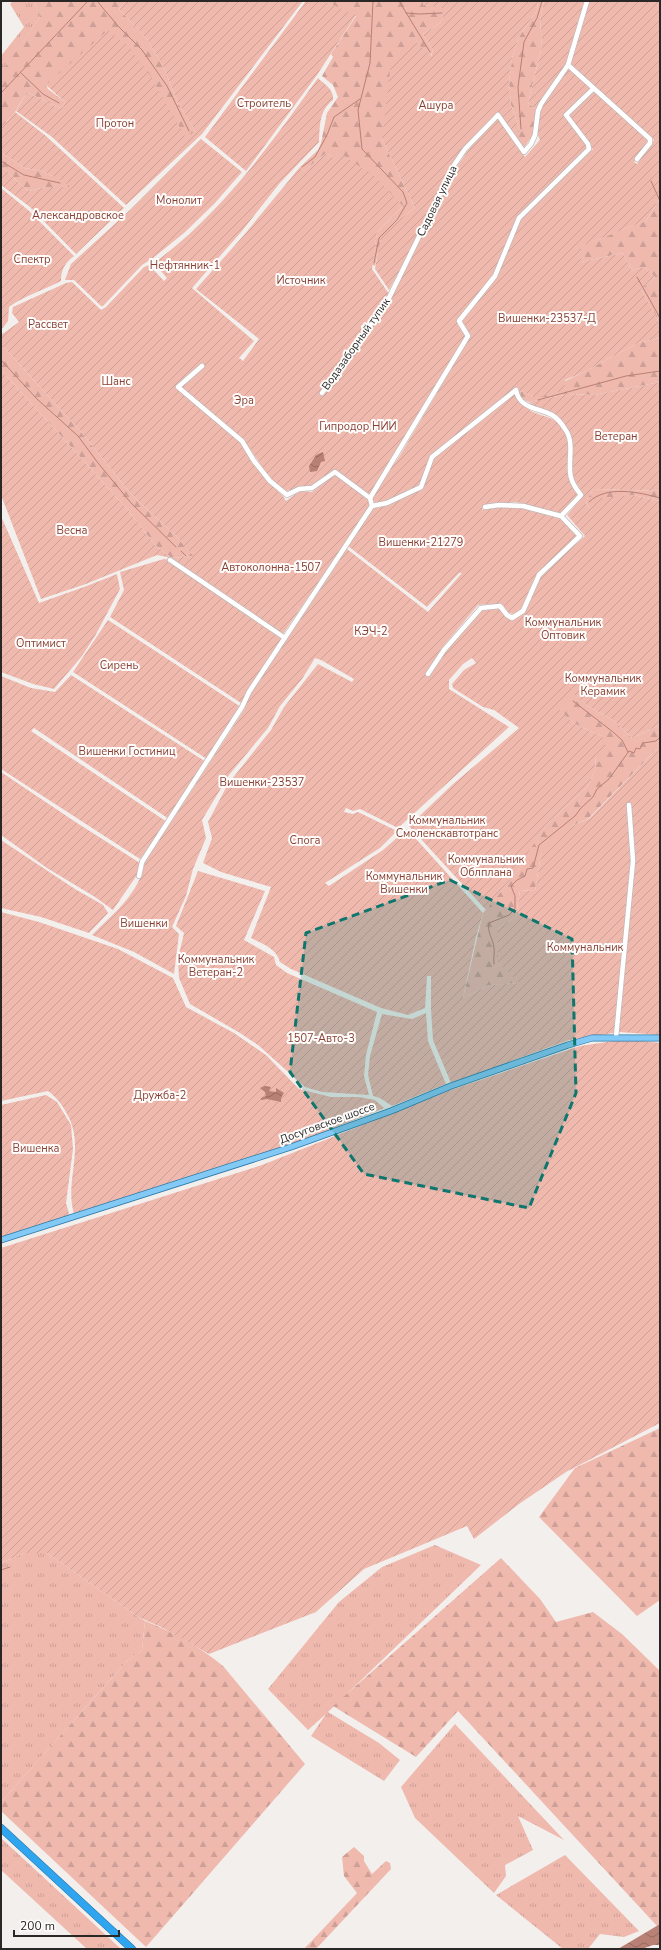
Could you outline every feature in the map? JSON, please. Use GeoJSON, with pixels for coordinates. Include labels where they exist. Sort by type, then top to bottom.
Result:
{"type":"FeatureCollection","features":[{"type":"Feature","properties":{"kind":"highway"},"geometry":{"type":"LineString","coordinates":[[1,1828],[132,1949]]}},
{"type":"Feature","properties":{"kind":"main road","name":"Досуговское шоссе"},"geometry":{"type":"LineString","coordinates":[[1,1240],[291,1147],[391,1111],[452,1086],[568,1045],[592,1038],[660,1038]]}},
{"type":"Feature","properties":{"kind":"street"},"geometry":{"type":"LineString","coordinates":[[587,1],[568,65],[650,139],[650,143],[637,159]]}},
{"type":"Feature","properties":{"kind":"street","name":"Садовая улица"},"geometry":{"type":"LineString","coordinates":[[391,294],[454,165],[465,149],[498,115],[524,152],[531,144],[535,135],[538,111],[541,104],[568,65]]}},
{"type":"Feature","properties":{"kind":"street"},"geometry":{"type":"LineString","coordinates":[[370,498],[468,336],[459,321],[495,276],[519,218],[589,149],[588,144],[566,116],[593,89]]}},
{"type":"Feature","properties":{"kind":"street","name":"Водазаборный тупик"},"geometry":{"type":"LineString","coordinates":[[322,393],[391,294]]}},
{"type":"Feature","properties":{"kind":"street"},"geometry":{"type":"LineString","coordinates":[[202,366],[178,387],[242,441],[254,461],[266,476],[287,495],[299,489],[312,488],[335,472],[370,498],[372,506]]}},
{"type":"Feature","properties":{"kind":"street"},"geometry":{"type":"LineString","coordinates":[[139,876],[142,862],[242,707],[250,692],[372,506],[387,503],[421,487],[432,457],[516,390],[521,400],[530,408],[552,415],[569,434],[571,448],[570,470],[574,484],[581,495],[561,516]]}},
{"type":"Feature","properties":{"kind":"street"},"geometry":{"type":"LineString","coordinates":[[428,674],[444,650],[481,608],[500,606],[507,615],[512,618],[523,611],[539,574],[580,536],[561,516],[523,506],[499,505],[485,507]]}},
{"type":"Feature","properties":{"kind":"street"},"geometry":{"type":"LineString","coordinates":[[170,560],[285,638]]}},
{"type":"Feature","properties":{"kind":"street"},"geometry":{"type":"LineString","coordinates":[[616,1037],[633,861],[629,806]]}},
{"type":"Feature","properties":{"kind":"highlighted area"},"geometry":{"type":"Polygon","coordinates":[[[450,880],[572,939],[576,1093],[529,1208],[364,1174],[290,1072],[306,933],[450,880]]]}},
{"type":"Feature","properties":{"kind":"green space"},"geometry":{"type":"Polygon","coordinates":[[[13,1],[34,1],[40,17],[5,68],[1,64],[1,56],[24,27],[10,4],[13,1]]]}},
{"type":"Feature","properties":{"kind":"green space"},"geometry":{"type":"Polygon","coordinates":[[[34,1],[126,1],[119,9],[147,39],[164,68],[177,101],[195,131],[186,139],[173,118],[46,85],[48,89],[65,102],[63,107],[59,108],[27,92],[15,112],[1,128],[1,64],[5,67],[40,17],[34,1]]]}},
{"type":"Feature","properties":{"kind":"green space","name":"Протон"},"geometry":{"type":"Polygon","coordinates":[[[126,1],[303,1],[202,134],[126,205],[52,137],[16,111],[27,92],[59,108],[63,107],[65,102],[46,85],[108,30],[129,47],[150,75],[186,138],[195,131],[177,101],[164,68],[147,39],[119,9],[126,1]]]}},
{"type":"Feature","properties":{"kind":"green space","name":"Строитель"},"geometry":{"type":"Polygon","coordinates":[[[306,1],[324,1],[356,15],[317,75],[246,171],[205,137],[306,1]]]}},
{"type":"Feature","properties":{"kind":"green space"},"geometry":{"type":"Polygon","coordinates":[[[324,1],[423,1],[424,5],[448,8],[440,23],[423,34],[433,51],[382,139],[415,208],[397,221],[382,236],[375,266],[372,265],[377,232],[403,206],[326,153],[304,171],[300,167],[318,150],[321,143],[327,113],[338,97],[333,85],[322,76],[333,57],[331,54],[356,16],[324,1]]]}},
{"type":"Feature","properties":{"kind":"green space","name":"Ашура"},"geometry":{"type":"Polygon","coordinates":[[[423,1],[538,1],[537,10],[519,37],[512,58],[509,83],[511,105],[520,131],[514,135],[499,112],[467,146],[389,290],[375,269],[381,236],[397,221],[415,208],[382,139],[391,62],[416,42],[431,56],[433,51],[423,34],[440,23],[447,9],[423,5],[423,1]]]}},
{"type":"Feature","properties":{"kind":"green space"},"geometry":{"type":"Polygon","coordinates":[[[538,1],[544,1],[540,20],[542,46],[528,103],[536,109],[533,134],[524,148],[514,135],[520,131],[511,105],[509,83],[512,58],[519,37],[537,10],[538,1]]]}},
{"type":"Feature","properties":{"kind":"green space","name":"Вишенки-23537-Д"},"geometry":{"type":"Polygon","coordinates":[[[544,1],[660,1],[660,198],[646,221],[581,246],[581,262],[623,253],[632,270],[644,267],[655,277],[641,289],[660,324],[660,338],[638,343],[582,373],[565,380],[564,390],[534,399],[533,396],[515,389],[430,456],[420,486],[387,501],[373,503],[372,495],[399,457],[470,337],[461,322],[463,317],[469,312],[498,275],[520,219],[593,149],[568,116],[593,91],[649,141],[634,162],[637,164],[654,140],[571,64],[536,109],[528,103],[542,46],[540,20],[544,1]]]}},
{"type":"Feature","properties":{"kind":"green space"},"geometry":{"type":"Polygon","coordinates":[[[568,67],[591,88],[564,116],[587,145],[588,149],[518,217],[495,274],[459,319],[457,324],[466,337],[370,495],[335,470],[309,487],[286,491],[269,477],[246,443],[181,388],[204,367],[176,387],[242,444],[266,480],[283,496],[286,501],[300,491],[312,492],[335,474],[369,500],[369,508],[283,634],[172,558],[193,556],[177,537],[132,495],[81,432],[1,344],[1,335],[19,322],[12,313],[13,307],[66,283],[72,282],[101,310],[106,307],[144,267],[149,265],[164,281],[167,278],[154,263],[178,244],[223,201],[263,153],[318,78],[331,90],[333,96],[333,100],[328,104],[321,119],[319,142],[279,184],[242,231],[192,288],[254,341],[239,358],[243,361],[259,339],[196,289],[244,235],[300,167],[304,171],[326,153],[335,159],[343,155],[374,176],[403,206],[377,232],[372,269],[389,294],[319,394],[322,396],[382,314],[458,165],[471,146],[498,118],[525,157],[540,140],[537,131],[540,112],[551,92],[568,67]]]}},
{"type":"Feature","properties":{"kind":"green space","name":"Александровское"},"geometry":{"type":"Polygon","coordinates":[[[15,112],[46,136],[124,208],[76,254],[30,207],[1,185],[1,166],[28,191],[46,187],[69,187],[69,185],[43,171],[24,168],[1,152],[1,128],[15,112]]]}},
{"type":"Feature","properties":{"kind":"green space","name":"Монолит"},"geometry":{"type":"Polygon","coordinates":[[[201,139],[242,172],[214,204],[184,233],[142,265],[103,306],[101,306],[74,280],[65,280],[71,264],[131,209],[201,139]]]}},
{"type":"Feature","properties":{"kind":"green space"},"geometry":{"type":"Polygon","coordinates":[[[1,152],[24,168],[43,171],[70,185],[69,187],[46,187],[28,191],[1,166],[1,152]]]}},
{"type":"Feature","properties":{"kind":"green space","name":"Спектр"},"geometry":{"type":"Polygon","coordinates":[[[1,188],[28,210],[74,256],[64,267],[61,281],[9,307],[8,321],[1,330],[1,188]]]}},
{"type":"Feature","properties":{"kind":"green space"},"geometry":{"type":"Polygon","coordinates":[[[660,198],[660,324],[641,289],[655,277],[644,267],[632,270],[623,253],[581,262],[580,246],[646,221],[660,198]]]}},
{"type":"Feature","properties":{"kind":"green space"},"geometry":{"type":"Polygon","coordinates":[[[660,338],[660,382],[594,395],[568,394],[529,402],[522,399],[518,390],[533,396],[582,373],[638,343],[660,338]]]}},
{"type":"Feature","properties":{"kind":"green space"},"geometry":{"type":"Polygon","coordinates":[[[1,344],[81,432],[132,495],[177,537],[194,556],[172,558],[155,545],[128,510],[1,370],[1,344]]]}},
{"type":"Feature","properties":{"kind":"green space","name":"Весна"},"geometry":{"type":"Polygon","coordinates":[[[1,370],[128,510],[155,545],[172,558],[157,555],[86,584],[41,599],[1,495],[1,370]]]}},
{"type":"Feature","properties":{"kind":"green space"},"geometry":{"type":"Polygon","coordinates":[[[660,382],[660,491],[593,489],[585,503],[590,508],[600,498],[633,495],[660,501],[660,725],[632,738],[614,721],[586,705],[574,694],[557,708],[575,724],[602,736],[606,747],[596,754],[595,770],[588,786],[546,825],[522,862],[520,868],[486,910],[409,826],[452,785],[519,728],[494,710],[483,707],[453,688],[452,684],[464,670],[476,663],[472,658],[463,664],[449,680],[449,689],[509,727],[398,828],[360,809],[353,811],[346,808],[344,812],[353,814],[358,812],[397,831],[380,848],[325,883],[329,886],[383,850],[407,829],[483,913],[476,937],[463,998],[489,985],[519,983],[498,963],[497,929],[516,917],[520,890],[535,891],[541,855],[554,838],[572,826],[590,818],[657,749],[660,749],[660,1035],[620,1032],[569,1040],[451,1083],[433,1040],[431,976],[427,976],[425,1008],[408,1015],[381,1008],[291,969],[280,962],[272,950],[251,938],[271,887],[221,872],[203,863],[212,838],[208,822],[228,784],[271,730],[284,707],[318,664],[352,682],[354,679],[315,658],[302,679],[280,706],[268,728],[229,775],[202,820],[206,838],[193,869],[186,896],[172,927],[179,934],[174,974],[134,952],[92,935],[117,911],[137,884],[145,862],[244,710],[248,698],[347,549],[428,612],[462,573],[459,573],[427,607],[348,546],[372,509],[422,490],[433,459],[515,393],[528,409],[558,423],[567,438],[568,474],[578,495],[561,514],[516,502],[483,506],[482,510],[496,508],[520,508],[544,514],[561,519],[577,536],[537,573],[521,609],[514,614],[509,613],[503,605],[478,605],[441,649],[425,675],[428,677],[448,648],[481,609],[501,609],[507,618],[524,612],[541,574],[585,536],[567,515],[584,495],[573,478],[573,447],[570,434],[562,421],[553,413],[539,409],[529,402],[568,394],[594,395],[660,382]]]}},
{"type":"Feature","properties":{"kind":"green space"},"geometry":{"type":"Polygon","coordinates":[[[593,489],[660,491],[660,501],[633,495],[590,508],[585,503],[593,489]]]}},
{"type":"Feature","properties":{"kind":"green space","name":"Оптимист"},"geometry":{"type":"Polygon","coordinates":[[[1,516],[39,603],[117,574],[120,589],[95,636],[82,656],[54,689],[33,684],[1,672],[1,516]]]}},
{"type":"Feature","properties":{"kind":"green space"},"geometry":{"type":"Polygon","coordinates":[[[164,559],[170,560],[283,638],[241,703],[110,617],[124,590],[120,572],[164,559]]]}},
{"type":"Feature","properties":{"kind":"green space","name":"Сирень"},"geometry":{"type":"Polygon","coordinates":[[[108,620],[241,707],[207,759],[73,672],[108,620]]]}},
{"type":"Feature","properties":{"kind":"green space","name":"Вишенки Гостиниц"},"geometry":{"type":"Polygon","coordinates":[[[71,675],[206,762],[169,819],[34,728],[31,731],[167,822],[140,859],[1,769],[1,676],[31,688],[55,692],[71,675]]]}},
{"type":"Feature","properties":{"kind":"green space"},"geometry":{"type":"Polygon","coordinates":[[[574,693],[586,705],[614,721],[632,738],[660,725],[660,749],[657,749],[589,818],[572,826],[541,855],[535,891],[520,890],[516,917],[497,929],[520,983],[489,985],[463,998],[483,913],[520,868],[521,862],[546,825],[588,786],[595,770],[596,754],[602,736],[575,724],[556,708],[574,693]]]}},
{"type":"Feature","properties":{"kind":"green space","name":"Вишенки"},"geometry":{"type":"Polygon","coordinates":[[[1,772],[140,863],[137,875],[113,910],[95,897],[47,868],[1,835],[1,772]]]}},
{"type":"Feature","properties":{"kind":"green space"},"geometry":{"type":"Polygon","coordinates":[[[1,840],[75,889],[103,905],[108,913],[89,933],[41,917],[1,908],[1,840]]]}},
{"type":"Feature","properties":{"kind":"green space"},"geometry":{"type":"Polygon","coordinates":[[[198,871],[265,891],[244,940],[274,957],[276,965],[287,973],[377,1012],[366,1055],[364,1076],[369,1095],[322,1092],[305,1087],[258,1045],[190,1004],[179,978],[178,959],[184,933],[176,926],[198,871]]]}},
{"type":"Feature","properties":{"kind":"green space","name":"Дружба-2"},"geometry":{"type":"Polygon","coordinates":[[[1,912],[39,922],[118,949],[173,978],[186,1007],[234,1033],[266,1055],[299,1089],[331,1097],[359,1097],[375,1100],[384,1108],[269,1154],[74,1214],[71,1189],[75,1139],[72,1126],[63,1107],[48,1091],[1,1101],[1,912]]]}},
{"type":"Feature","properties":{"kind":"green space"},"geometry":{"type":"Polygon","coordinates":[[[426,1013],[428,1041],[446,1084],[392,1106],[380,1098],[373,1096],[368,1075],[370,1056],[382,1014],[412,1019],[426,1013]]]}},
{"type":"Feature","properties":{"kind":"green space"},"geometry":{"type":"Polygon","coordinates":[[[627,1039],[660,1043],[660,1423],[566,1472],[519,1504],[474,1539],[467,1526],[364,1569],[316,1612],[209,1654],[161,1627],[138,1617],[47,1553],[24,1553],[1,1563],[1,1248],[262,1165],[451,1090],[580,1046],[627,1039]]]}},
{"type":"Feature","properties":{"kind":"green space","name":"Вишенка"},"geometry":{"type":"Polygon","coordinates":[[[46,1095],[57,1102],[71,1125],[73,1149],[66,1203],[70,1217],[1,1237],[1,1105],[46,1095]]]}},
{"type":"Feature","properties":{"kind":"green space"},"geometry":{"type":"Polygon","coordinates":[[[660,1428],[660,1600],[637,1616],[539,1517],[575,1468],[660,1428]]]}},
{"type":"Feature","properties":{"kind":"green space"},"geometry":{"type":"Polygon","coordinates":[[[435,1545],[481,1565],[328,1712],[379,1743],[400,1760],[384,1781],[311,1736],[326,1714],[308,1730],[268,1689],[339,1602],[382,1567],[435,1545]]]}},
{"type":"Feature","properties":{"kind":"green space"},"geometry":{"type":"Polygon","coordinates":[[[24,1553],[47,1553],[145,1621],[142,1650],[127,1661],[1,1802],[1,1563],[24,1553]]]}},
{"type":"Feature","properties":{"kind":"green space"},"geometry":{"type":"Polygon","coordinates":[[[501,1558],[540,1599],[556,1622],[593,1612],[622,1634],[660,1671],[660,1924],[657,1926],[458,1711],[416,1757],[333,1706],[501,1558]]]}},
{"type":"Feature","properties":{"kind":"green space"},"geometry":{"type":"Polygon","coordinates":[[[145,1621],[186,1640],[223,1666],[305,1764],[146,1947],[1,1811],[1,1802],[127,1661],[142,1650],[145,1621]]]}},
{"type":"Feature","properties":{"kind":"green space"},"geometry":{"type":"Polygon","coordinates":[[[455,1724],[564,1840],[518,1816],[533,1850],[505,1865],[506,1876],[494,1893],[415,1818],[401,1787],[455,1724]]]}},
{"type":"Feature","properties":{"kind":"green space"},"geometry":{"type":"Polygon","coordinates":[[[1,1838],[121,1949],[87,1949],[1,1870],[1,1838]]]}},
{"type":"Feature","properties":{"kind":"green space"},"geometry":{"type":"Polygon","coordinates":[[[354,1847],[364,1856],[364,1861],[372,1874],[386,1861],[390,1863],[391,1869],[316,1949],[304,1949],[357,1893],[344,1876],[342,1857],[354,1847]]]}},
{"type":"Feature","properties":{"kind":"green space"},"geometry":{"type":"Polygon","coordinates":[[[565,1855],[639,1931],[624,1937],[600,1934],[588,1949],[563,1949],[496,1895],[565,1855]]]}},
{"type":"Feature","properties":{"kind":"water"},"geometry":{"type":"Polygon","coordinates":[[[323,452],[325,461],[321,462],[317,471],[310,472],[309,466],[316,455],[323,452]]]}},
{"type":"Feature","properties":{"kind":"water"},"geometry":{"type":"Polygon","coordinates":[[[264,1086],[271,1087],[269,1091],[276,1092],[276,1088],[284,1093],[281,1098],[281,1102],[267,1099],[261,1100],[261,1098],[266,1096],[265,1092],[260,1088],[264,1086]]]}},
{"type":"Feature","properties":{"kind":"water"},"geometry":{"type":"Polygon","coordinates":[[[660,1924],[660,1945],[653,1945],[642,1949],[618,1949],[660,1924]]]}},
{"type":"Feature","properties":{"kind":"waterway"},"geometry":{"type":"LineString","coordinates":[[1,93],[88,1]]}},
{"type":"Feature","properties":{"kind":"waterway"},"geometry":{"type":"LineString","coordinates":[[97,1],[118,26],[142,50],[167,86],[189,131]]}},
{"type":"Feature","properties":{"kind":"waterway"},"geometry":{"type":"LineString","coordinates":[[373,1],[370,63],[358,110],[362,149],[403,192],[407,203],[397,220],[379,238],[374,263]]}},
{"type":"Feature","properties":{"kind":"waterway"},"geometry":{"type":"LineString","coordinates":[[399,1],[430,52]]}},
{"type":"Feature","properties":{"kind":"waterway"},"geometry":{"type":"LineString","coordinates":[[521,129],[518,87],[524,42],[537,18],[542,1]]}},
{"type":"Feature","properties":{"kind":"waterway"},"geometry":{"type":"LineString","coordinates":[[406,13],[442,13]]}},
{"type":"Feature","properties":{"kind":"waterway"},"geometry":{"type":"LineString","coordinates":[[20,72],[43,94],[59,103]]}},
{"type":"Feature","properties":{"kind":"waterway"},"geometry":{"type":"LineString","coordinates":[[302,167],[315,157],[327,135],[334,117],[360,99]]}},
{"type":"Feature","properties":{"kind":"waterway"},"geometry":{"type":"LineString","coordinates":[[1,161],[24,175],[60,183]]}},
{"type":"Feature","properties":{"kind":"waterway"},"geometry":{"type":"LineString","coordinates":[[651,181],[660,201]]}},
{"type":"Feature","properties":{"kind":"waterway"},"geometry":{"type":"LineString","coordinates":[[637,277],[660,318]]}},
{"type":"Feature","properties":{"kind":"waterway"},"geometry":{"type":"LineString","coordinates":[[1,360],[37,399],[78,436],[131,503],[176,547]]}},
{"type":"Feature","properties":{"kind":"waterway"},"geometry":{"type":"LineString","coordinates":[[538,400],[626,376],[660,371]]}},
{"type":"Feature","properties":{"kind":"waterway"},"geometry":{"type":"LineString","coordinates":[[589,502],[604,493],[623,491],[660,498]]}},
{"type":"Feature","properties":{"kind":"waterway"},"geometry":{"type":"LineString","coordinates":[[181,551],[186,556]]}},
{"type":"Feature","properties":{"kind":"waterway"},"geometry":{"type":"LineString","coordinates":[[573,701],[622,740],[628,752]]}},
{"type":"Feature","properties":{"kind":"waterway"},"geometry":{"type":"LineString","coordinates":[[494,964],[494,950],[489,930],[489,923],[509,915],[515,909],[515,896],[511,886],[517,880],[525,876],[527,869],[533,868],[539,845],[575,816],[593,797],[597,789],[609,779],[629,751],[634,753],[636,748],[640,749],[643,743],[656,741],[660,737]]}},
{"type":"Feature","properties":{"kind":"waterway"},"geometry":{"type":"LineString","coordinates":[[1,1570],[10,1567]]}},
{"type":"Feature","properties":{"kind":"park label","name":"Нефтянник-1"},"geometry":{"type":"Point","coordinates":[185,265]}},
{"type":"Feature","properties":{"kind":"park label","name":"Источник"},"geometry":{"type":"Point","coordinates":[301,280]}},
{"type":"Feature","properties":{"kind":"park label","name":"Рассвет"},"geometry":{"type":"Point","coordinates":[48,324]}},
{"type":"Feature","properties":{"kind":"park label","name":"Шанс"},"geometry":{"type":"Point","coordinates":[116,381]}},
{"type":"Feature","properties":{"kind":"park label","name":"Эра"},"geometry":{"type":"Point","coordinates":[244,400]}},
{"type":"Feature","properties":{"kind":"park label","name":"Гипродор НИИ"},"geometry":{"type":"Point","coordinates":[358,426]}},
{"type":"Feature","properties":{"kind":"park label","name":"Ветеран"},"geometry":{"type":"Point","coordinates":[616,436]}},
{"type":"Feature","properties":{"kind":"park label","name":"Вишенки-21279"},"geometry":{"type":"Point","coordinates":[421,542]}},
{"type":"Feature","properties":{"kind":"park label","name":"Автоколонна-1507"},"geometry":{"type":"Point","coordinates":[271,567]}},
{"type":"Feature","properties":{"kind":"park label","name":"Коммунальник Оптовик"},"geometry":{"type":"Point","coordinates":[563,628]}},
{"type":"Feature","properties":{"kind":"park label","name":"КЭЧ-2"},"geometry":{"type":"Point","coordinates":[371,631]}},
{"type":"Feature","properties":{"kind":"park label","name":"Коммунальник Керамик"},"geometry":{"type":"Point","coordinates":[603,684]}},
{"type":"Feature","properties":{"kind":"park label","name":"Вишенки-23537"},"geometry":{"type":"Point","coordinates":[262,782]}},
{"type":"Feature","properties":{"kind":"park label","name":"Коммунальник Смоленскавтотранс"},"geometry":{"type":"Point","coordinates":[447,826]}},
{"type":"Feature","properties":{"kind":"park label","name":"Спога"},"geometry":{"type":"Point","coordinates":[305,840]}},
{"type":"Feature","properties":{"kind":"park label","name":"Коммунальник Облплана"},"geometry":{"type":"Point","coordinates":[486,865]}},
{"type":"Feature","properties":{"kind":"park label","name":"Коммунальник Вишенки"},"geometry":{"type":"Point","coordinates":[404,882]}},
{"type":"Feature","properties":{"kind":"park label","name":"Коммунальник"},"geometry":{"type":"Point","coordinates":[585,947]}},
{"type":"Feature","properties":{"kind":"park label","name":"Коммунальник Ветеран-2"},"geometry":{"type":"Point","coordinates":[216,965]}},
{"type":"Feature","properties":{"kind":"park label","name":"1507-Авто-3"},"geometry":{"type":"Point","coordinates":[321,1038]}}]}
